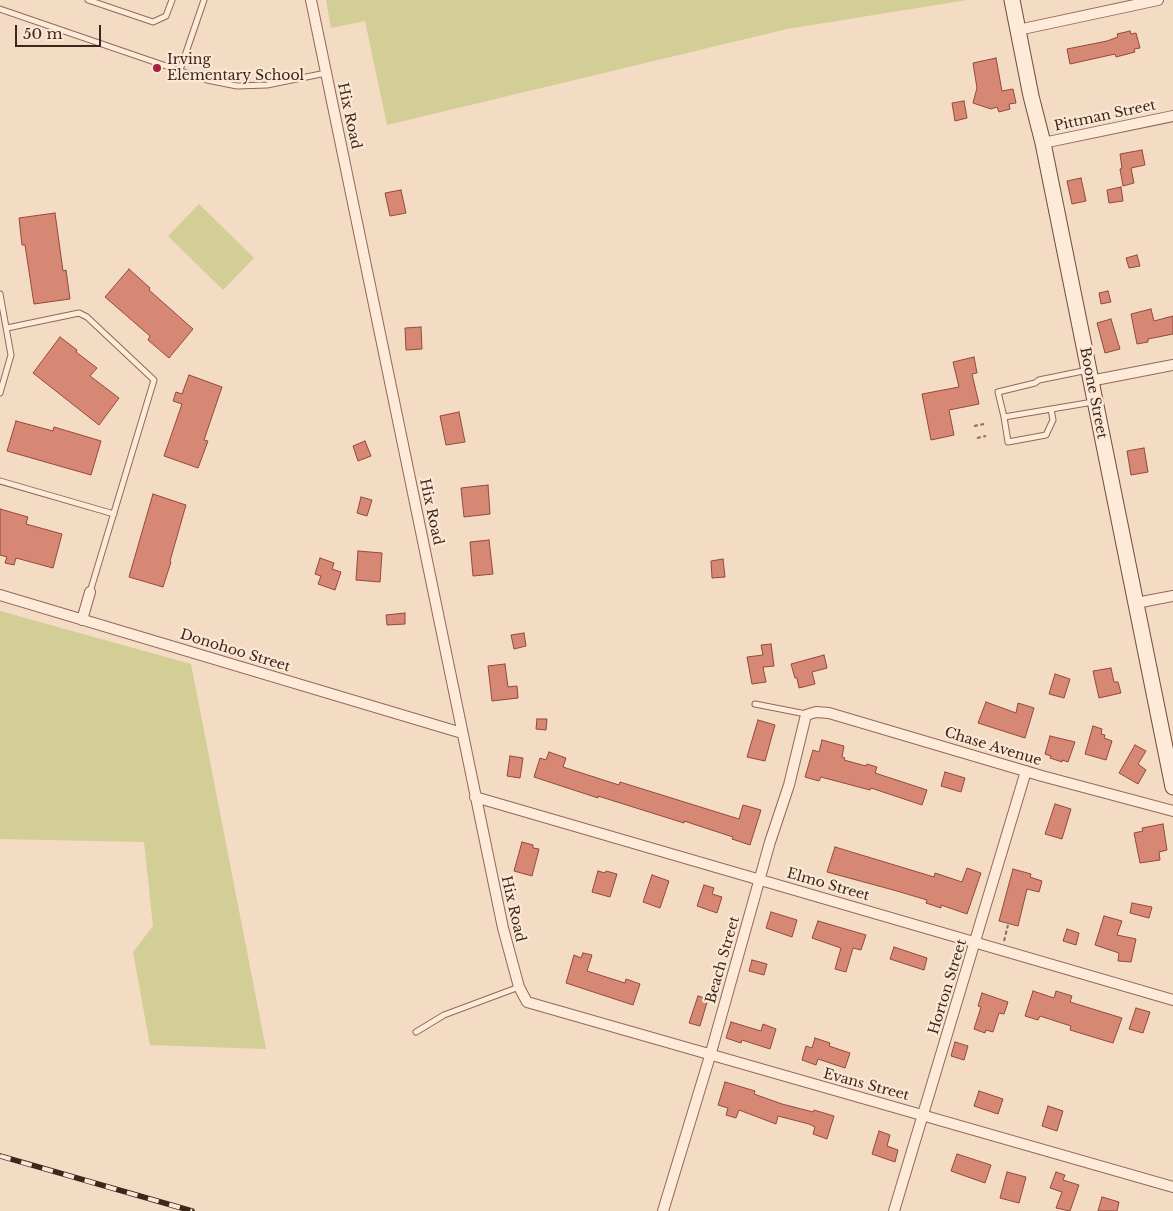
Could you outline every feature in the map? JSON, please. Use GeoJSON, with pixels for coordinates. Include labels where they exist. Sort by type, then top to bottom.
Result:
{"type":"FeatureCollection","features":[{"type":"Feature","properties":{"kind":"street","name":"Hix Road"},"geometry":{"type":"LineString","coordinates":[[311,0],[503,928],[519,987],[527,1002],[552,1010]]}},
{"type":"Feature","properties":{"kind":"street","name":"Boone Street"},"geometry":{"type":"LineString","coordinates":[[1012,0],[1043,143],[1173,787]]}},
{"type":"Feature","properties":{"kind":"street"},"geometry":{"type":"LineString","coordinates":[[1018,30],[1158,0]]}},
{"type":"Feature","properties":{"kind":"street","name":"Pittman Street"},"geometry":{"type":"LineString","coordinates":[[1043,143],[1173,116]]}},
{"type":"Feature","properties":{"kind":"street"},"geometry":{"type":"LineString","coordinates":[[1089,376],[1173,364]]}},
{"type":"Feature","properties":{"kind":"street"},"geometry":{"type":"LineString","coordinates":[[82,620],[90,592]]}},
{"type":"Feature","properties":{"kind":"street","name":"Donohoo Street"},"geometry":{"type":"LineString","coordinates":[[0,595],[462,733]]}},
{"type":"Feature","properties":{"kind":"street"},"geometry":{"type":"LineString","coordinates":[[1136,603],[1173,596]]}},
{"type":"Feature","properties":{"kind":"street","name":"Chase Avenue"},"geometry":{"type":"LineString","coordinates":[[806,715],[816,712],[828,713],[1026,771],[1173,811]]}},
{"type":"Feature","properties":{"kind":"street","name":"Beach Street"},"geometry":{"type":"LineString","coordinates":[[662,1211],[710,1056],[789,785],[806,715]]}},
{"type":"Feature","properties":{"kind":"street","name":"Horton Street"},"geometry":{"type":"LineString","coordinates":[[894,1211],[1026,771]]}},
{"type":"Feature","properties":{"kind":"street","name":"Elmo Street"},"geometry":{"type":"LineString","coordinates":[[475,797],[1173,1000]]}},
{"type":"Feature","properties":{"kind":"street","name":"Evans Street"},"geometry":{"type":"LineString","coordinates":[[552,1010],[1173,1188]]}},
{"type":"Feature","properties":{"kind":"lane"},"geometry":{"type":"LineString","coordinates":[[88,0],[153,22],[166,16],[172,0]]}},
{"type":"Feature","properties":{"kind":"lane"},"geometry":{"type":"LineString","coordinates":[[180,70],[204,0]]}},
{"type":"Feature","properties":{"kind":"lane"},"geometry":{"type":"LineString","coordinates":[[0,9],[207,80],[237,86],[268,85],[326,74]]}},
{"type":"Feature","properties":{"kind":"lane"},"geometry":{"type":"LineString","coordinates":[[0,294],[12,355],[0,393]]}},
{"type":"Feature","properties":{"kind":"lane"},"geometry":{"type":"LineString","coordinates":[[7,328],[79,313],[87,317],[154,380],[90,592]]}},
{"type":"Feature","properties":{"kind":"lane"},"geometry":{"type":"LineString","coordinates":[[1051,410],[1053,420],[1046,435],[1008,442],[998,392],[1035,384],[1039,380],[1089,376]]}},
{"type":"Feature","properties":{"kind":"lane"},"geometry":{"type":"LineString","coordinates":[[1004,417],[1094,402]]}},
{"type":"Feature","properties":{"kind":"lane"},"geometry":{"type":"LineString","coordinates":[[0,481],[114,514]]}},
{"type":"Feature","properties":{"kind":"lane"},"geometry":{"type":"LineString","coordinates":[[756,704],[806,715]]}},
{"type":"Feature","properties":{"kind":"lane"},"geometry":{"type":"LineString","coordinates":[[416,1032],[444,1015],[519,987]]}},
{"type":"Feature","properties":{"kind":"path"},"geometry":{"type":"LineString","coordinates":[[974,426],[984,424]]}},
{"type":"Feature","properties":{"kind":"path"},"geometry":{"type":"LineString","coordinates":[[977,438],[986,436]]}},
{"type":"Feature","properties":{"kind":"path"},"geometry":{"type":"LineString","coordinates":[[1004,941],[1008,925]]}},
{"type":"Feature","properties":{"kind":"shaded area"},"geometry":{"type":"Polygon","coordinates":[[[326,0],[967,0],[787,29],[387,125],[365,21],[331,28],[326,0]]]}},
{"type":"Feature","properties":{"kind":"shaded area"},"geometry":{"type":"Polygon","coordinates":[[[199,204],[254,258],[223,290],[168,236],[199,204]]]}},
{"type":"Feature","properties":{"kind":"shaded area"},"geometry":{"type":"Polygon","coordinates":[[[0,611],[191,664],[266,1049],[150,1045],[133,952],[153,926],[144,842],[0,839],[0,611]]]}},
{"type":"Feature","properties":{"kind":"building"},"geometry":{"type":"Polygon","coordinates":[[[1130,31],[1131,34],[1136,33],[1140,48],[1134,49],[1135,52],[1116,57],[1115,54],[1070,64],[1067,49],[1107,41],[1118,37],[1117,34],[1130,31]]]}},
{"type":"Feature","properties":{"kind":"building"},"geometry":{"type":"Polygon","coordinates":[[[996,58],[1002,91],[1013,89],[1016,103],[1009,104],[1010,109],[999,112],[997,107],[991,109],[973,103],[977,88],[973,63],[996,58]]]}},
{"type":"Feature","properties":{"kind":"building"},"geometry":{"type":"Polygon","coordinates":[[[964,101],[967,118],[955,121],[952,103],[964,101]]]}},
{"type":"Feature","properties":{"kind":"building"},"geometry":{"type":"Polygon","coordinates":[[[1142,150],[1145,165],[1131,168],[1134,183],[1123,186],[1120,154],[1142,150]]]}},
{"type":"Feature","properties":{"kind":"building"},"geometry":{"type":"Polygon","coordinates":[[[1081,178],[1086,201],[1072,204],[1067,181],[1081,178]]]}},
{"type":"Feature","properties":{"kind":"building"},"geometry":{"type":"Polygon","coordinates":[[[1121,187],[1123,201],[1109,203],[1107,190],[1121,187]]]}},
{"type":"Feature","properties":{"kind":"building"},"geometry":{"type":"Polygon","coordinates":[[[401,190],[406,213],[390,216],[385,193],[401,190]]]}},
{"type":"Feature","properties":{"kind":"building"},"geometry":{"type":"Polygon","coordinates":[[[55,213],[63,271],[66,270],[70,299],[34,304],[25,245],[22,245],[19,218],[55,213]]]}},
{"type":"Feature","properties":{"kind":"building"},"geometry":{"type":"Polygon","coordinates":[[[1137,255],[1140,266],[1129,268],[1126,258],[1137,255]]]}},
{"type":"Feature","properties":{"kind":"building"},"geometry":{"type":"Polygon","coordinates":[[[129,269],[150,288],[149,290],[193,329],[169,358],[148,340],[150,336],[105,297],[129,269]]]}},
{"type":"Feature","properties":{"kind":"building"},"geometry":{"type":"Polygon","coordinates":[[[1108,291],[1111,302],[1101,304],[1099,293],[1108,291]]]}},
{"type":"Feature","properties":{"kind":"building"},"geometry":{"type":"Polygon","coordinates":[[[1151,309],[1154,321],[1173,316],[1173,334],[1148,339],[1148,342],[1137,344],[1131,314],[1151,309]]]}},
{"type":"Feature","properties":{"kind":"building"},"geometry":{"type":"Polygon","coordinates":[[[1111,319],[1120,349],[1105,353],[1097,323],[1111,319]]]}},
{"type":"Feature","properties":{"kind":"building"},"geometry":{"type":"Polygon","coordinates":[[[421,327],[422,349],[406,350],[405,328],[421,327]]]}},
{"type":"Feature","properties":{"kind":"building"},"geometry":{"type":"Polygon","coordinates":[[[60,337],[97,368],[90,376],[119,398],[99,425],[33,373],[60,337]]]}},
{"type":"Feature","properties":{"kind":"building"},"geometry":{"type":"Polygon","coordinates":[[[974,357],[977,373],[972,374],[979,404],[949,410],[954,435],[931,440],[922,394],[959,387],[953,362],[974,357]]]}},
{"type":"Feature","properties":{"kind":"building"},"geometry":{"type":"Polygon","coordinates":[[[189,375],[222,387],[204,440],[208,441],[198,468],[164,456],[182,404],[173,401],[176,392],[182,394],[189,375]]]}},
{"type":"Feature","properties":{"kind":"building"},"geometry":{"type":"Polygon","coordinates":[[[459,412],[465,442],[446,445],[440,416],[459,412]]]}},
{"type":"Feature","properties":{"kind":"building"},"geometry":{"type":"Polygon","coordinates":[[[16,421],[53,431],[54,427],[101,441],[91,475],[7,451],[16,421]]]}},
{"type":"Feature","properties":{"kind":"building"},"geometry":{"type":"Polygon","coordinates":[[[365,441],[371,456],[358,461],[353,446],[365,441]]]}},
{"type":"Feature","properties":{"kind":"building"},"geometry":{"type":"Polygon","coordinates":[[[1144,448],[1148,472],[1131,475],[1127,451],[1144,448]]]}},
{"type":"Feature","properties":{"kind":"building"},"geometry":{"type":"Polygon","coordinates":[[[488,485],[490,514],[464,517],[461,488],[488,485]]]}},
{"type":"Feature","properties":{"kind":"building"},"geometry":{"type":"Polygon","coordinates":[[[153,494],[186,505],[163,587],[129,577],[153,494]]]}},
{"type":"Feature","properties":{"kind":"building"},"geometry":{"type":"Polygon","coordinates":[[[361,497],[372,500],[367,516],[357,513],[361,497]]]}},
{"type":"Feature","properties":{"kind":"building"},"geometry":{"type":"Polygon","coordinates":[[[0,509],[28,517],[26,524],[62,534],[53,568],[16,558],[14,565],[5,563],[7,557],[0,555],[0,509]]]}},
{"type":"Feature","properties":{"kind":"building"},"geometry":{"type":"Polygon","coordinates":[[[489,540],[493,574],[473,576],[470,542],[489,540]]]}},
{"type":"Feature","properties":{"kind":"building"},"geometry":{"type":"Polygon","coordinates":[[[358,551],[382,553],[380,582],[356,580],[358,551]]]}},
{"type":"Feature","properties":{"kind":"building"},"geometry":{"type":"Polygon","coordinates":[[[320,558],[334,563],[332,569],[341,572],[335,590],[318,584],[321,576],[315,574],[320,558]]]}},
{"type":"Feature","properties":{"kind":"building"},"geometry":{"type":"Polygon","coordinates":[[[723,559],[725,577],[712,578],[711,561],[723,559]]]}},
{"type":"Feature","properties":{"kind":"building"},"geometry":{"type":"Polygon","coordinates":[[[405,613],[405,624],[387,625],[386,615],[405,613]]]}},
{"type":"Feature","properties":{"kind":"building"},"geometry":{"type":"Polygon","coordinates":[[[524,633],[526,646],[514,649],[511,635],[524,633]]]}},
{"type":"Feature","properties":{"kind":"building"},"geometry":{"type":"Polygon","coordinates":[[[771,644],[774,666],[763,667],[766,682],[752,684],[747,657],[763,655],[761,645],[771,644]]]}},
{"type":"Feature","properties":{"kind":"building"},"geometry":{"type":"Polygon","coordinates":[[[824,655],[827,668],[812,672],[815,684],[799,688],[791,664],[824,655]]]}},
{"type":"Feature","properties":{"kind":"building"},"geometry":{"type":"Polygon","coordinates":[[[505,664],[508,687],[517,686],[518,698],[492,701],[488,666],[505,664]]]}},
{"type":"Feature","properties":{"kind":"building"},"geometry":{"type":"Polygon","coordinates":[[[1111,668],[1114,682],[1118,682],[1121,693],[1099,698],[1093,671],[1111,668]]]}},
{"type":"Feature","properties":{"kind":"building"},"geometry":{"type":"Polygon","coordinates":[[[1055,674],[1070,679],[1064,698],[1049,694],[1055,674]]]}},
{"type":"Feature","properties":{"kind":"building"},"geometry":{"type":"Polygon","coordinates":[[[986,702],[1016,713],[1018,703],[1034,708],[1025,738],[978,723],[986,702]]]}},
{"type":"Feature","properties":{"kind":"building"},"geometry":{"type":"Polygon","coordinates":[[[537,719],[547,719],[546,730],[536,729],[537,719]]]}},
{"type":"Feature","properties":{"kind":"building"},"geometry":{"type":"Polygon","coordinates":[[[758,720],[775,725],[765,761],[747,757],[758,720]]]}},
{"type":"Feature","properties":{"kind":"building"},"geometry":{"type":"Polygon","coordinates":[[[1093,726],[1102,729],[1101,734],[1105,735],[1104,738],[1112,741],[1106,760],[1085,754],[1093,726]]]}},
{"type":"Feature","properties":{"kind":"building"},"geometry":{"type":"Polygon","coordinates":[[[1050,736],[1075,742],[1068,762],[1050,758],[1051,756],[1045,754],[1050,736]]]}},
{"type":"Feature","properties":{"kind":"building"},"geometry":{"type":"Polygon","coordinates":[[[822,740],[844,746],[842,757],[845,758],[844,760],[877,767],[875,773],[927,790],[922,805],[871,788],[870,790],[821,777],[819,781],[805,777],[813,750],[819,752],[822,740]]]}},
{"type":"Feature","properties":{"kind":"building"},"geometry":{"type":"Polygon","coordinates":[[[1135,745],[1146,751],[1138,764],[1146,770],[1138,784],[1119,773],[1135,745]]]}},
{"type":"Feature","properties":{"kind":"building"},"geometry":{"type":"Polygon","coordinates":[[[549,752],[566,758],[563,767],[619,785],[620,782],[739,819],[743,805],[761,810],[750,845],[732,839],[733,837],[684,821],[684,823],[598,796],[598,798],[534,777],[540,758],[546,760],[549,752]]]}},
{"type":"Feature","properties":{"kind":"building"},"geometry":{"type":"Polygon","coordinates":[[[510,756],[523,758],[520,778],[507,776],[510,756]]]}},
{"type":"Feature","properties":{"kind":"building"},"geometry":{"type":"Polygon","coordinates":[[[945,772],[965,778],[961,792],[941,786],[945,772]]]}},
{"type":"Feature","properties":{"kind":"building"},"geometry":{"type":"Polygon","coordinates":[[[1055,804],[1071,809],[1062,839],[1045,834],[1055,804]]]}},
{"type":"Feature","properties":{"kind":"building"},"geometry":{"type":"Polygon","coordinates":[[[1163,824],[1167,850],[1159,852],[1160,860],[1140,863],[1134,833],[1143,831],[1142,828],[1163,824]]]}},
{"type":"Feature","properties":{"kind":"building"},"geometry":{"type":"Polygon","coordinates":[[[522,842],[539,849],[532,876],[514,871],[522,842]]]}},
{"type":"Feature","properties":{"kind":"building"},"geometry":{"type":"Polygon","coordinates":[[[835,847],[934,877],[935,873],[962,882],[967,868],[981,873],[967,914],[941,905],[941,908],[926,903],[927,900],[897,891],[827,872],[835,847]]]}},
{"type":"Feature","properties":{"kind":"building"},"geometry":{"type":"Polygon","coordinates":[[[1013,869],[1031,874],[1030,877],[1042,881],[1039,892],[1027,889],[1018,926],[999,921],[1013,869]]]}},
{"type":"Feature","properties":{"kind":"building"},"geometry":{"type":"Polygon","coordinates":[[[598,871],[617,874],[610,897],[592,892],[598,871]]]}},
{"type":"Feature","properties":{"kind":"building"},"geometry":{"type":"Polygon","coordinates":[[[652,875],[669,881],[660,908],[643,902],[652,875]]]}},
{"type":"Feature","properties":{"kind":"building"},"geometry":{"type":"Polygon","coordinates":[[[704,885],[714,888],[712,894],[722,897],[717,913],[697,906],[704,885]]]}},
{"type":"Feature","properties":{"kind":"building"},"geometry":{"type":"Polygon","coordinates":[[[1132,903],[1152,907],[1149,918],[1130,913],[1132,903]]]}},
{"type":"Feature","properties":{"kind":"building"},"geometry":{"type":"Polygon","coordinates":[[[771,912],[797,920],[792,937],[766,928],[771,912]]]}},
{"type":"Feature","properties":{"kind":"building"},"geometry":{"type":"Polygon","coordinates":[[[1104,916],[1122,921],[1117,935],[1136,939],[1131,962],[1118,961],[1119,953],[1095,945],[1104,916]]]}},
{"type":"Feature","properties":{"kind":"building"},"geometry":{"type":"Polygon","coordinates":[[[818,921],[866,935],[861,950],[853,948],[846,972],[835,969],[841,948],[812,938],[818,921]]]}},
{"type":"Feature","properties":{"kind":"building"},"geometry":{"type":"Polygon","coordinates":[[[1067,929],[1079,933],[1076,945],[1063,941],[1067,929]]]}},
{"type":"Feature","properties":{"kind":"building"},"geometry":{"type":"Polygon","coordinates":[[[894,947],[927,958],[924,970],[890,959],[894,947]]]}},
{"type":"Feature","properties":{"kind":"building"},"geometry":{"type":"Polygon","coordinates":[[[583,953],[592,955],[587,971],[625,983],[626,979],[640,984],[633,1005],[566,983],[574,955],[581,958],[583,953]]]}},
{"type":"Feature","properties":{"kind":"building"},"geometry":{"type":"Polygon","coordinates":[[[752,960],[767,964],[764,975],[749,971],[752,960]]]}},
{"type":"Feature","properties":{"kind":"building"},"geometry":{"type":"Polygon","coordinates":[[[1033,991],[1054,998],[1056,991],[1072,996],[1070,1002],[1122,1018],[1113,1043],[1070,1030],[1071,1026],[1040,1016],[1038,1020],[1025,1016],[1033,991]]]}},
{"type":"Feature","properties":{"kind":"building"},"geometry":{"type":"Polygon","coordinates":[[[982,993],[1008,1002],[1004,1014],[999,1013],[993,1032],[986,1030],[985,1033],[974,1029],[981,1007],[978,1006],[982,993]]]}},
{"type":"Feature","properties":{"kind":"building"},"geometry":{"type":"Polygon","coordinates":[[[698,996],[708,999],[700,1026],[689,1023],[698,996]]]}},
{"type":"Feature","properties":{"kind":"building"},"geometry":{"type":"Polygon","coordinates":[[[1136,1008],[1150,1012],[1143,1033],[1129,1029],[1136,1008]]]}},
{"type":"Feature","properties":{"kind":"building"},"geometry":{"type":"Polygon","coordinates":[[[731,1022],[761,1031],[763,1024],[776,1029],[770,1049],[742,1040],[741,1043],[726,1038],[731,1022]]]}},
{"type":"Feature","properties":{"kind":"building"},"geometry":{"type":"Polygon","coordinates":[[[815,1038],[830,1043],[829,1046],[850,1053],[845,1068],[818,1059],[816,1065],[802,1060],[806,1046],[812,1048],[815,1038]]]}},
{"type":"Feature","properties":{"kind":"building"},"geometry":{"type":"Polygon","coordinates":[[[955,1042],[968,1046],[964,1060],[951,1056],[955,1042]]]}},
{"type":"Feature","properties":{"kind":"building"},"geometry":{"type":"Polygon","coordinates":[[[725,1082],[755,1091],[754,1094],[782,1104],[834,1116],[827,1139],[813,1134],[815,1127],[809,1124],[778,1116],[776,1124],[739,1110],[736,1118],[726,1115],[728,1108],[718,1105],[725,1082]]]}},
{"type":"Feature","properties":{"kind":"building"},"geometry":{"type":"Polygon","coordinates":[[[979,1091],[1003,1099],[998,1114],[974,1106],[979,1091]]]}},
{"type":"Feature","properties":{"kind":"building"},"geometry":{"type":"Polygon","coordinates":[[[1048,1106],[1063,1111],[1057,1131],[1042,1126],[1048,1106]]]}},
{"type":"Feature","properties":{"kind":"building"},"geometry":{"type":"Polygon","coordinates":[[[879,1131],[890,1135],[887,1146],[898,1150],[895,1162],[872,1154],[879,1131]]]}},
{"type":"Feature","properties":{"kind":"building"},"geometry":{"type":"Polygon","coordinates":[[[957,1154],[991,1165],[985,1183],[951,1171],[957,1154]]]}},
{"type":"Feature","properties":{"kind":"building"},"geometry":{"type":"Polygon","coordinates":[[[1007,1172],[1026,1177],[1019,1203],[1000,1198],[1007,1172]]]}},
{"type":"Feature","properties":{"kind":"building"},"geometry":{"type":"Polygon","coordinates":[[[1056,1172],[1065,1175],[1063,1180],[1079,1185],[1070,1211],[1056,1208],[1062,1192],[1050,1188],[1056,1172]]]}},
{"type":"Feature","properties":{"kind":"building"},"geometry":{"type":"Polygon","coordinates":[[[1102,1197],[1119,1202],[1117,1211],[1098,1211],[1102,1197]]]}},
{"type":"Feature","properties":{"kind":"railway"},"geometry":{"type":"LineString","coordinates":[[0,1156],[192,1211]]}},
{"type":"Feature","properties":{"kind":"place","name":"Irving Elementary School"},"geometry":{"type":"Point","coordinates":[157,68]}}]}
